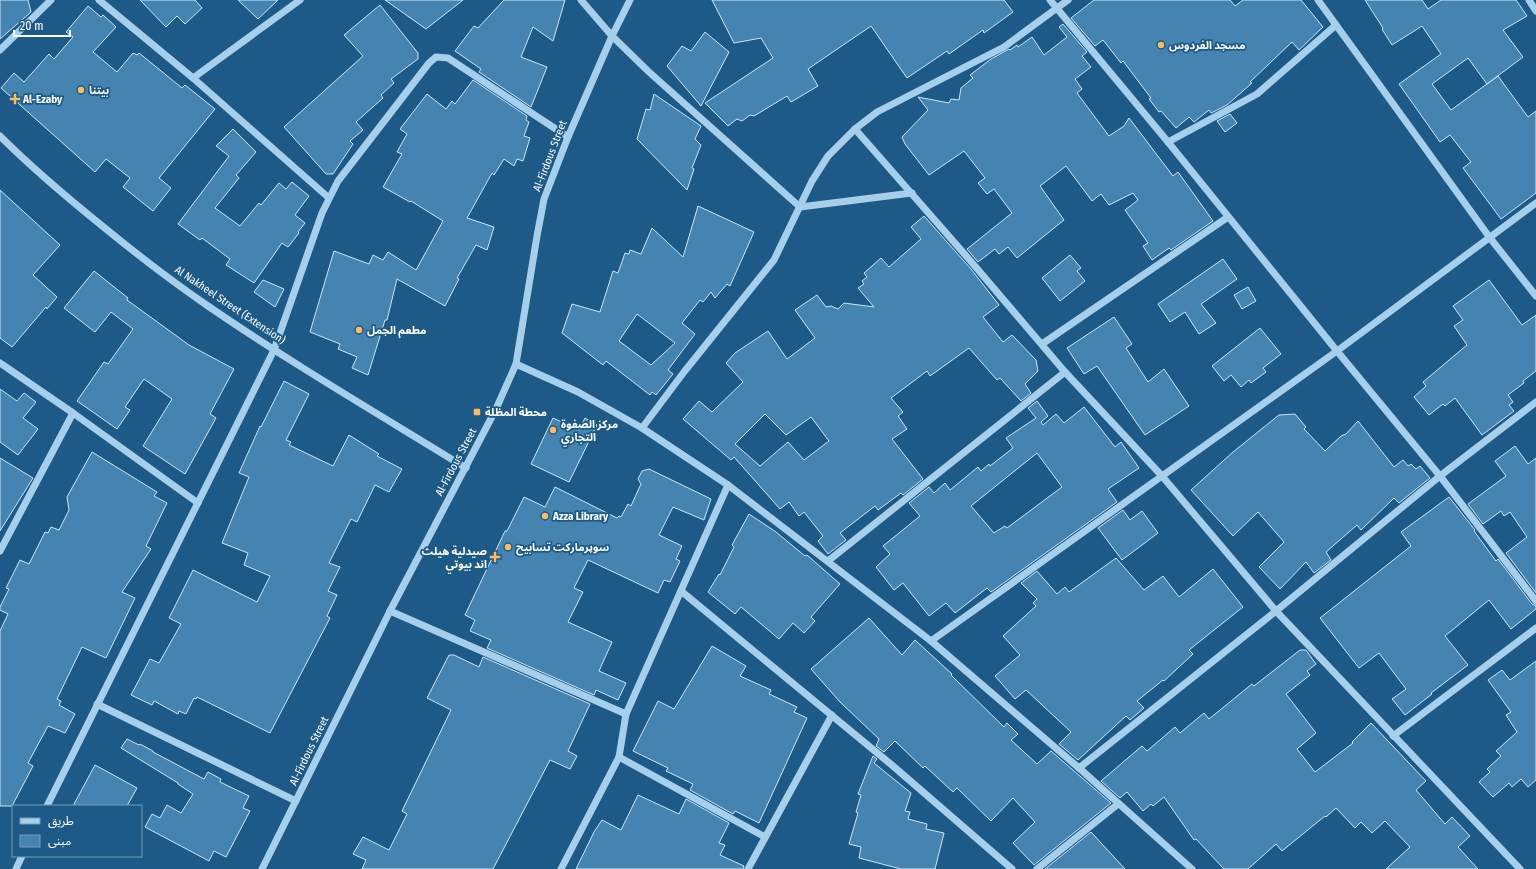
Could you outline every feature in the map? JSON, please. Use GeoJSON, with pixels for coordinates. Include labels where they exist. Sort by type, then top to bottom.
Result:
{"type":"FeatureCollection","features":[{"type":"Feature","properties":{"kind":"street"},"geometry":{"type":"LineString","coordinates":[[0,50],[51,0]]}},
{"type":"Feature","properties":{"kind":"street"},"geometry":{"type":"LineString","coordinates":[[99,0],[193,78],[329,198]]}},
{"type":"Feature","properties":{"kind":"street"},"geometry":{"type":"LineString","coordinates":[[193,78],[300,0]]}},
{"type":"Feature","properties":{"kind":"street"},"geometry":{"type":"LineString","coordinates":[[582,0],[612,36],[649,72],[800,207],[912,193]]}},
{"type":"Feature","properties":{"kind":"street","name":"Al-Firdous Street"},"geometry":{"type":"LineString","coordinates":[[262,869],[390,611],[496,409],[516,364],[536,236],[544,199],[568,137],[612,36],[630,0]]}},
{"type":"Feature","properties":{"kind":"street"},"geometry":{"type":"LineString","coordinates":[[1050,0],[1168,142],[1336,352],[1440,476],[1536,601]]}},
{"type":"Feature","properties":{"kind":"street"},"geometry":{"type":"LineString","coordinates":[[642,428],[684,372],[774,260],[812,181],[828,156],[855,129],[877,112],[1004,47],[1068,0]]}},
{"type":"Feature","properties":{"kind":"street"},"geometry":{"type":"LineString","coordinates":[[1318,0],[1490,238],[1536,296]]}},
{"type":"Feature","properties":{"kind":"street"},"geometry":{"type":"LineString","coordinates":[[1529,0],[1536,11]]}},
{"type":"Feature","properties":{"kind":"street"},"geometry":{"type":"LineString","coordinates":[[1168,142],[1257,94],[1336,25]]}},
{"type":"Feature","properties":{"kind":"street"},"geometry":{"type":"LineString","coordinates":[[47,805],[274,350],[322,213],[329,198],[338,181],[429,63],[436,57],[448,58],[568,137]]}},
{"type":"Feature","properties":{"kind":"street"},"geometry":{"type":"LineString","coordinates":[[855,129],[912,193],[1065,372],[1162,476],[1276,611],[1520,869]]}},
{"type":"Feature","properties":{"kind":"street","name":"Al Nakheel Street (Extension)"},"geometry":{"type":"LineString","coordinates":[[0,136],[17,153],[83,210],[138,254],[207,305],[274,350],[466,468]]}},
{"type":"Feature","properties":{"kind":"street"},"geometry":{"type":"LineString","coordinates":[[931,641],[1336,352],[1536,203]]}},
{"type":"Feature","properties":{"kind":"street"},"geometry":{"type":"LineString","coordinates":[[1042,344],[1228,217]]}},
{"type":"Feature","properties":{"kind":"street"},"geometry":{"type":"LineString","coordinates":[[0,363],[73,413],[198,503]]}},
{"type":"Feature","properties":{"kind":"street"},"geometry":{"type":"LineString","coordinates":[[516,364],[578,392],[642,428],[728,485],[931,641],[1079,768],[1192,869]]}},
{"type":"Feature","properties":{"kind":"street"},"geometry":{"type":"LineString","coordinates":[[828,561],[1065,372]]}},
{"type":"Feature","properties":{"kind":"street"},"geometry":{"type":"LineString","coordinates":[[1079,768],[1276,611],[1440,476],[1536,402]]}},
{"type":"Feature","properties":{"kind":"street"},"geometry":{"type":"LineString","coordinates":[[0,551],[73,413]]}},
{"type":"Feature","properties":{"kind":"street"},"geometry":{"type":"LineString","coordinates":[[561,869],[619,757],[626,714],[728,485]]}},
{"type":"Feature","properties":{"kind":"street"},"geometry":{"type":"LineString","coordinates":[[681,591],[893,766],[1012,869]]}},
{"type":"Feature","properties":{"kind":"street"},"geometry":{"type":"LineString","coordinates":[[390,611],[626,714]]}},
{"type":"Feature","properties":{"kind":"street"},"geometry":{"type":"LineString","coordinates":[[1394,736],[1536,628]]}},
{"type":"Feature","properties":{"kind":"street"},"geometry":{"type":"LineString","coordinates":[[97,704],[296,801]]}},
{"type":"Feature","properties":{"kind":"street"},"geometry":{"type":"LineString","coordinates":[[748,869],[832,715]]}},
{"type":"Feature","properties":{"kind":"street"},"geometry":{"type":"LineString","coordinates":[[619,757],[765,837]]}},
{"type":"Feature","properties":{"kind":"street"},"geometry":{"type":"LineString","coordinates":[[1037,869],[1118,804]]}},
{"type":"Feature","properties":{"kind":"street"},"geometry":{"type":"LineString","coordinates":[[16,869],[22,857]]}},
{"type":"Feature","properties":{"kind":"building"},"geometry":{"type":"Polygon","coordinates":[[[0,0],[28,0],[31,12],[0,39],[0,0]]]}},
{"type":"Feature","properties":{"kind":"building"},"geometry":{"type":"Polygon","coordinates":[[[140,0],[195,0],[202,8],[185,24],[177,16],[166,27],[140,0]]]}},
{"type":"Feature","properties":{"kind":"building"},"geometry":{"type":"Polygon","coordinates":[[[238,0],[278,0],[258,19],[238,0]]]}},
{"type":"Feature","properties":{"kind":"building"},"geometry":{"type":"Polygon","coordinates":[[[385,0],[463,0],[426,29],[385,0]]]}},
{"type":"Feature","properties":{"kind":"building"},"geometry":{"type":"Polygon","coordinates":[[[504,0],[565,0],[553,41],[533,27],[521,57],[547,67],[531,107],[479,72],[481,69],[455,51],[474,26],[478,28],[504,0]]]}},
{"type":"Feature","properties":{"kind":"building"},"geometry":{"type":"Polygon","coordinates":[[[712,0],[1004,0],[1013,12],[984,33],[983,30],[949,54],[947,51],[907,78],[871,26],[808,69],[818,86],[791,102],[787,96],[754,116],[750,115],[742,121],[737,119],[728,126],[705,103],[773,58],[761,38],[734,43],[712,0]]]}},
{"type":"Feature","properties":{"kind":"building"},"geometry":{"type":"Polygon","coordinates":[[[1094,0],[1230,0],[1235,6],[1243,0],[1301,0],[1323,27],[1299,50],[1292,42],[1250,82],[1252,83],[1227,105],[1211,113],[1209,110],[1194,122],[1189,117],[1176,128],[1161,111],[1159,112],[1149,99],[1151,98],[1123,61],[1121,63],[1103,40],[1095,46],[1071,18],[1094,0]]]}},
{"type":"Feature","properties":{"kind":"building"},"geometry":{"type":"Polygon","coordinates":[[[1365,0],[1422,0],[1428,9],[1441,0],[1516,0],[1527,16],[1503,30],[1523,57],[1498,76],[1528,117],[1536,111],[1536,193],[1501,219],[1463,168],[1471,162],[1450,135],[1440,142],[1399,84],[1441,54],[1422,26],[1392,45],[1382,29],[1383,28],[1365,0]],[[1468,58],[1432,84],[1451,110],[1487,84],[1468,58]]]}},
{"type":"Feature","properties":{"kind":"building"},"geometry":{"type":"Polygon","coordinates":[[[380,5],[418,53],[418,59],[391,79],[394,83],[381,95],[383,98],[356,122],[363,130],[350,141],[353,144],[333,174],[326,174],[284,127],[363,56],[344,35],[380,5]]]}},
{"type":"Feature","properties":{"kind":"building"},"geometry":{"type":"Polygon","coordinates":[[[88,6],[101,17],[103,15],[116,27],[93,52],[117,72],[133,53],[137,55],[139,53],[182,88],[185,85],[215,109],[159,178],[171,188],[153,211],[123,187],[130,178],[106,159],[95,172],[1,88],[14,73],[24,82],[49,54],[54,59],[73,37],[66,32],[88,6]]]}},
{"type":"Feature","properties":{"kind":"building"},"geometry":{"type":"Polygon","coordinates":[[[1063,24],[1087,52],[1082,56],[1091,67],[1075,79],[1082,89],[1077,93],[1109,136],[1124,126],[1129,118],[1173,176],[1178,172],[1213,221],[1171,250],[1169,248],[1152,260],[1143,246],[1148,243],[1125,210],[1138,200],[1133,193],[1109,205],[1101,194],[1092,201],[1066,166],[1040,186],[1064,220],[1017,258],[1008,247],[999,254],[995,249],[978,262],[967,249],[1012,213],[994,189],[987,194],[978,183],[985,178],[964,151],[929,175],[905,144],[902,137],[928,110],[918,97],[949,103],[951,99],[959,100],[961,88],[973,78],[970,75],[991,59],[1017,45],[1018,47],[1032,37],[1044,55],[1067,37],[1059,27],[1063,24]]]}},
{"type":"Feature","properties":{"kind":"building"},"geometry":{"type":"Polygon","coordinates":[[[705,32],[729,52],[701,106],[667,66],[682,46],[691,51],[705,32]]]}},
{"type":"Feature","properties":{"kind":"building"},"geometry":{"type":"Polygon","coordinates":[[[473,80],[527,116],[526,120],[529,122],[524,136],[530,138],[523,161],[517,159],[514,166],[504,159],[494,175],[492,173],[467,218],[494,227],[487,250],[476,245],[457,278],[459,279],[445,306],[397,279],[387,320],[385,320],[368,375],[352,368],[357,357],[338,349],[340,344],[310,332],[334,251],[369,264],[373,255],[383,260],[388,252],[416,270],[443,221],[411,201],[410,202],[383,187],[402,154],[397,152],[407,134],[400,129],[427,94],[446,109],[452,101],[455,104],[473,80]]]}},
{"type":"Feature","properties":{"kind":"building"},"geometry":{"type":"Polygon","coordinates":[[[654,94],[701,126],[695,139],[701,145],[692,168],[694,169],[687,190],[637,139],[646,109],[650,110],[654,94]]]}},
{"type":"Feature","properties":{"kind":"building"},"geometry":{"type":"Polygon","coordinates":[[[1230,114],[1237,123],[1225,132],[1217,121],[1230,114]]]}},
{"type":"Feature","properties":{"kind":"building"},"geometry":{"type":"Polygon","coordinates":[[[233,129],[256,152],[236,175],[239,178],[215,208],[240,226],[259,203],[261,205],[279,183],[286,189],[292,182],[309,196],[295,215],[305,223],[298,232],[299,233],[288,247],[282,243],[254,283],[226,265],[230,259],[202,238],[200,240],[178,224],[229,156],[216,146],[233,129]]]}},
{"type":"Feature","properties":{"kind":"building"},"geometry":{"type":"Polygon","coordinates":[[[0,190],[60,245],[33,275],[57,297],[47,309],[46,307],[12,347],[0,338],[0,190]]]}},
{"type":"Feature","properties":{"kind":"building"},"geometry":{"type":"Polygon","coordinates":[[[698,206],[754,232],[730,286],[727,284],[715,298],[711,292],[703,302],[700,300],[682,323],[695,334],[668,370],[673,374],[656,395],[652,392],[650,395],[606,361],[603,365],[562,333],[572,304],[600,312],[613,271],[618,273],[625,253],[629,254],[630,250],[641,254],[652,228],[683,257],[698,206]],[[637,314],[619,341],[651,365],[675,343],[637,314]]]}},
{"type":"Feature","properties":{"kind":"building"},"geometry":{"type":"Polygon","coordinates":[[[924,216],[971,269],[999,305],[983,317],[1003,342],[1012,335],[1036,360],[1038,371],[1025,384],[1031,393],[1021,401],[1000,378],[997,380],[969,348],[930,376],[927,371],[891,398],[903,412],[898,416],[907,429],[892,439],[923,479],[903,495],[901,493],[878,510],[875,506],[840,533],[846,540],[828,554],[818,541],[823,536],[804,512],[799,516],[789,502],[780,509],[734,457],[731,460],[683,419],[699,401],[712,412],[743,382],[726,363],[735,353],[768,331],[787,359],[815,338],[795,310],[817,295],[826,307],[831,306],[838,309],[844,303],[874,307],[858,288],[864,284],[862,281],[867,277],[864,273],[881,258],[889,267],[921,239],[911,227],[924,216]],[[765,414],[735,444],[760,466],[788,442],[804,460],[829,441],[811,417],[786,435],[765,414]]]}},
{"type":"Feature","properties":{"kind":"building"},"geometry":{"type":"Polygon","coordinates":[[[1070,255],[1081,268],[1077,271],[1085,281],[1060,301],[1042,278],[1070,255]]]}},
{"type":"Feature","properties":{"kind":"building"},"geometry":{"type":"Polygon","coordinates":[[[1223,259],[1237,279],[1201,304],[1216,323],[1199,334],[1185,312],[1170,322],[1158,304],[1223,259]]]}},
{"type":"Feature","properties":{"kind":"building"},"geometry":{"type":"Polygon","coordinates":[[[94,271],[128,298],[127,300],[189,345],[234,369],[210,414],[216,418],[185,474],[143,446],[172,399],[144,379],[125,407],[130,410],[117,429],[77,401],[104,362],[108,364],[133,329],[111,312],[95,332],[64,308],[94,271]]]}},
{"type":"Feature","properties":{"kind":"building"},"geometry":{"type":"Polygon","coordinates":[[[263,280],[284,289],[275,307],[254,292],[263,280]]]}},
{"type":"Feature","properties":{"kind":"building"},"geometry":{"type":"Polygon","coordinates":[[[1489,280],[1522,325],[1536,315],[1536,371],[1523,381],[1524,383],[1508,395],[1513,402],[1509,405],[1514,411],[1482,435],[1455,398],[1445,406],[1443,404],[1429,415],[1414,397],[1426,386],[1423,382],[1467,345],[1454,326],[1463,320],[1453,306],[1489,280]]]}},
{"type":"Feature","properties":{"kind":"building"},"geometry":{"type":"Polygon","coordinates":[[[1248,287],[1256,301],[1242,309],[1234,295],[1248,287]]]}},
{"type":"Feature","properties":{"kind":"building"},"geometry":{"type":"Polygon","coordinates":[[[1114,317],[1132,344],[1126,348],[1148,382],[1164,369],[1189,406],[1145,435],[1097,366],[1084,374],[1067,348],[1114,317]]]}},
{"type":"Feature","properties":{"kind":"building"},"geometry":{"type":"Polygon","coordinates":[[[1260,328],[1281,354],[1263,368],[1266,372],[1251,383],[1249,380],[1241,387],[1231,375],[1224,381],[1212,366],[1260,328]]]}},
{"type":"Feature","properties":{"kind":"building"},"geometry":{"type":"Polygon","coordinates":[[[284,381],[309,394],[286,440],[291,442],[289,445],[333,466],[349,435],[379,454],[377,456],[402,469],[389,492],[375,485],[357,522],[351,519],[329,563],[340,567],[328,591],[337,595],[327,616],[330,618],[270,733],[197,697],[196,699],[194,698],[186,714],[179,711],[178,714],[154,701],[152,705],[131,695],[150,659],[159,663],[181,624],[169,618],[193,570],[257,602],[270,576],[244,565],[248,553],[222,543],[249,477],[239,473],[260,426],[261,427],[284,381]]]}},
{"type":"Feature","properties":{"kind":"building"},"geometry":{"type":"Polygon","coordinates":[[[0,389],[17,401],[24,393],[36,402],[23,418],[38,429],[18,455],[0,442],[0,389]]]}},
{"type":"Feature","properties":{"kind":"building"},"geometry":{"type":"Polygon","coordinates":[[[1037,401],[1048,416],[1041,422],[1043,425],[1056,414],[1064,423],[1084,407],[1115,447],[1121,442],[1139,468],[1108,489],[1117,502],[991,592],[987,588],[955,613],[946,603],[929,616],[903,583],[894,590],[876,567],[890,554],[883,546],[920,516],[909,503],[929,487],[934,493],[945,483],[950,490],[978,467],[981,471],[1013,448],[1006,438],[1036,418],[1028,408],[1037,401]],[[1037,453],[971,506],[994,533],[1005,526],[1007,528],[1062,487],[1037,453]]]}},
{"type":"Feature","properties":{"kind":"building"},"geometry":{"type":"Polygon","coordinates":[[[1295,414],[1306,427],[1304,429],[1325,451],[1341,436],[1346,434],[1358,421],[1394,467],[1403,460],[1408,466],[1411,464],[1416,469],[1420,466],[1430,478],[1399,503],[1394,498],[1361,530],[1357,525],[1326,552],[1331,560],[1314,573],[1306,562],[1280,589],[1259,567],[1284,542],[1258,512],[1233,536],[1191,490],[1233,452],[1279,415],[1295,414]]]}},
{"type":"Feature","properties":{"kind":"building"},"geometry":{"type":"Polygon","coordinates":[[[553,418],[579,430],[585,418],[597,425],[569,482],[531,464],[553,418]]]}},
{"type":"Feature","properties":{"kind":"building"},"geometry":{"type":"Polygon","coordinates":[[[1515,446],[1528,464],[1536,458],[1536,593],[1506,553],[1527,537],[1510,512],[1504,516],[1501,511],[1483,524],[1468,504],[1506,476],[1495,461],[1515,446]]]}},
{"type":"Feature","properties":{"kind":"building"},"geometry":{"type":"Polygon","coordinates":[[[92,452],[157,492],[154,496],[167,503],[146,546],[151,549],[122,592],[135,598],[106,658],[82,647],[57,699],[61,701],[59,705],[75,714],[65,733],[48,726],[28,763],[33,766],[12,806],[0,806],[0,631],[8,614],[0,610],[0,607],[9,589],[6,588],[20,560],[29,564],[45,532],[48,533],[51,527],[59,530],[69,510],[67,497],[92,452]]]}},
{"type":"Feature","properties":{"kind":"building"},"geometry":{"type":"Polygon","coordinates":[[[0,458],[33,478],[0,531],[0,458]]]}},
{"type":"Feature","properties":{"kind":"building"},"geometry":{"type":"Polygon","coordinates":[[[649,469],[711,499],[704,520],[673,507],[659,535],[682,546],[676,559],[680,561],[670,582],[664,580],[658,593],[588,560],[574,588],[583,592],[568,622],[612,642],[599,671],[626,683],[618,700],[596,690],[594,695],[487,648],[491,640],[470,631],[475,620],[465,615],[505,531],[507,531],[524,497],[545,507],[555,487],[617,518],[619,516],[621,517],[628,504],[631,506],[641,484],[638,479],[642,471],[649,469]]]}},
{"type":"Feature","properties":{"kind":"building"},"geometry":{"type":"Polygon","coordinates":[[[1449,497],[1475,530],[1474,531],[1496,561],[1498,559],[1532,604],[1536,606],[1536,609],[1511,629],[1489,600],[1445,636],[1468,665],[1405,715],[1392,699],[1406,689],[1379,653],[1359,668],[1320,618],[1411,546],[1401,532],[1449,497]]]}},
{"type":"Feature","properties":{"kind":"building"},"geometry":{"type":"Polygon","coordinates":[[[1123,510],[1130,520],[1142,511],[1158,533],[1122,560],[1098,528],[1123,510]]]}},
{"type":"Feature","properties":{"kind":"building"},"geometry":{"type":"Polygon","coordinates":[[[749,514],[776,532],[805,556],[807,555],[840,584],[811,617],[815,621],[804,633],[793,623],[779,639],[741,607],[735,614],[708,592],[719,574],[720,575],[734,547],[732,545],[749,514]]]}},
{"type":"Feature","properties":{"kind":"building"},"geometry":{"type":"Polygon","coordinates":[[[1116,558],[1144,590],[1163,576],[1179,597],[1213,569],[1243,607],[1189,650],[1193,654],[1164,681],[1163,680],[1137,701],[1144,708],[1130,720],[1126,716],[1078,760],[1059,744],[1071,732],[1026,690],[1015,699],[995,676],[1020,655],[1003,636],[1036,606],[1033,603],[1037,599],[1021,583],[1037,571],[1057,594],[1065,587],[1069,592],[1116,558]]]}},
{"type":"Feature","properties":{"kind":"building"},"geometry":{"type":"Polygon","coordinates":[[[869,618],[902,655],[915,640],[952,674],[951,675],[1004,727],[1007,723],[1018,734],[1011,740],[1037,764],[1051,751],[1111,803],[1034,865],[1013,843],[1035,822],[1013,798],[991,821],[957,788],[953,792],[925,766],[923,768],[895,741],[884,752],[876,746],[879,739],[840,702],[811,669],[869,618]]]}},
{"type":"Feature","properties":{"kind":"building"},"geometry":{"type":"Polygon","coordinates":[[[712,646],[746,666],[740,676],[771,690],[769,694],[797,707],[794,712],[807,718],[759,823],[735,811],[733,814],[690,790],[693,784],[666,771],[668,768],[633,751],[658,701],[674,709],[712,646]]]}},
{"type":"Feature","properties":{"kind":"building"},"geometry":{"type":"Polygon","coordinates":[[[1300,650],[1306,650],[1316,664],[1307,671],[1310,675],[1286,694],[1316,733],[1297,749],[1315,772],[1353,743],[1352,742],[1371,723],[1426,781],[1416,790],[1445,824],[1452,817],[1470,836],[1458,847],[1478,869],[1386,869],[1410,847],[1385,821],[1372,833],[1361,822],[1355,828],[1336,808],[1282,851],[1276,844],[1248,869],[1224,869],[1196,839],[1194,840],[1164,797],[1153,806],[1151,804],[1143,811],[1127,792],[1120,798],[1101,781],[1142,746],[1147,751],[1175,727],[1180,733],[1204,713],[1209,719],[1252,684],[1254,686],[1300,650]]]}},
{"type":"Feature","properties":{"kind":"building"},"geometry":{"type":"Polygon","coordinates":[[[449,655],[454,655],[479,667],[483,657],[590,704],[568,751],[577,756],[570,769],[550,760],[493,869],[362,869],[366,860],[353,854],[363,837],[389,850],[407,814],[402,811],[451,710],[427,698],[449,655]]]}},
{"type":"Feature","properties":{"kind":"building"},"geometry":{"type":"Polygon","coordinates":[[[1536,661],[1536,780],[1528,787],[1521,779],[1512,787],[1509,783],[1493,797],[1479,782],[1490,772],[1487,769],[1501,756],[1496,751],[1517,732],[1506,715],[1511,712],[1488,680],[1502,670],[1510,680],[1536,661]]]}},
{"type":"Feature","properties":{"kind":"building"},"geometry":{"type":"Polygon","coordinates":[[[127,739],[139,745],[140,744],[204,779],[208,772],[221,779],[220,782],[249,796],[243,808],[250,811],[226,857],[214,851],[209,861],[145,827],[152,814],[160,818],[167,805],[181,813],[193,794],[121,748],[127,739]]]}},
{"type":"Feature","properties":{"kind":"building"},"geometry":{"type":"Polygon","coordinates":[[[873,756],[877,759],[874,763],[911,793],[905,811],[910,812],[908,819],[927,824],[926,829],[944,833],[935,869],[901,869],[859,858],[861,847],[849,844],[858,813],[856,812],[861,795],[858,794],[873,756]]]}},
{"type":"Feature","properties":{"kind":"building"},"geometry":{"type":"Polygon","coordinates":[[[95,765],[137,788],[128,805],[74,805],[95,765]]]}},
{"type":"Feature","properties":{"kind":"building"},"geometry":{"type":"Polygon","coordinates":[[[638,795],[679,814],[686,799],[729,823],[719,843],[725,845],[720,855],[744,866],[743,869],[576,869],[594,832],[602,820],[621,830],[638,795]]]}},
{"type":"Feature","properties":{"kind":"building"},"geometry":{"type":"Polygon","coordinates":[[[1091,832],[1125,869],[1045,869],[1091,832]]]}},
{"type":"Feature","properties":{"kind":"place","name":"مسجد الفردوس"},"geometry":{"type":"Point","coordinates":[1161,45]}},
{"type":"Feature","properties":{"kind":"place","name":"بيتنا"},"geometry":{"type":"Point","coordinates":[81,90]}},
{"type":"Feature","properties":{"kind":"place","name":"Al-Ezaby"},"geometry":{"type":"Point","coordinates":[15,99]}},
{"type":"Feature","properties":{"kind":"place","name":"مطعم الجمل"},"geometry":{"type":"Point","coordinates":[359,330]}},
{"type":"Feature","properties":{"kind":"place","name":"محطة المظلة"},"geometry":{"type":"Point","coordinates":[477,412]}},
{"type":"Feature","properties":{"kind":"place","name":"مركز الصفوة التجاري"},"geometry":{"type":"Point","coordinates":[553,430]}},
{"type":"Feature","properties":{"kind":"place","name":"Azza Library"},"geometry":{"type":"Point","coordinates":[545,516]}},
{"type":"Feature","properties":{"kind":"place","name":"سوپرمارکت تسابيح"},"geometry":{"type":"Point","coordinates":[508,547]}},
{"type":"Feature","properties":{"kind":"place","name":"صيدلية هيلث اند بيوتي"},"geometry":{"type":"Point","coordinates":[495,557]}}]}
